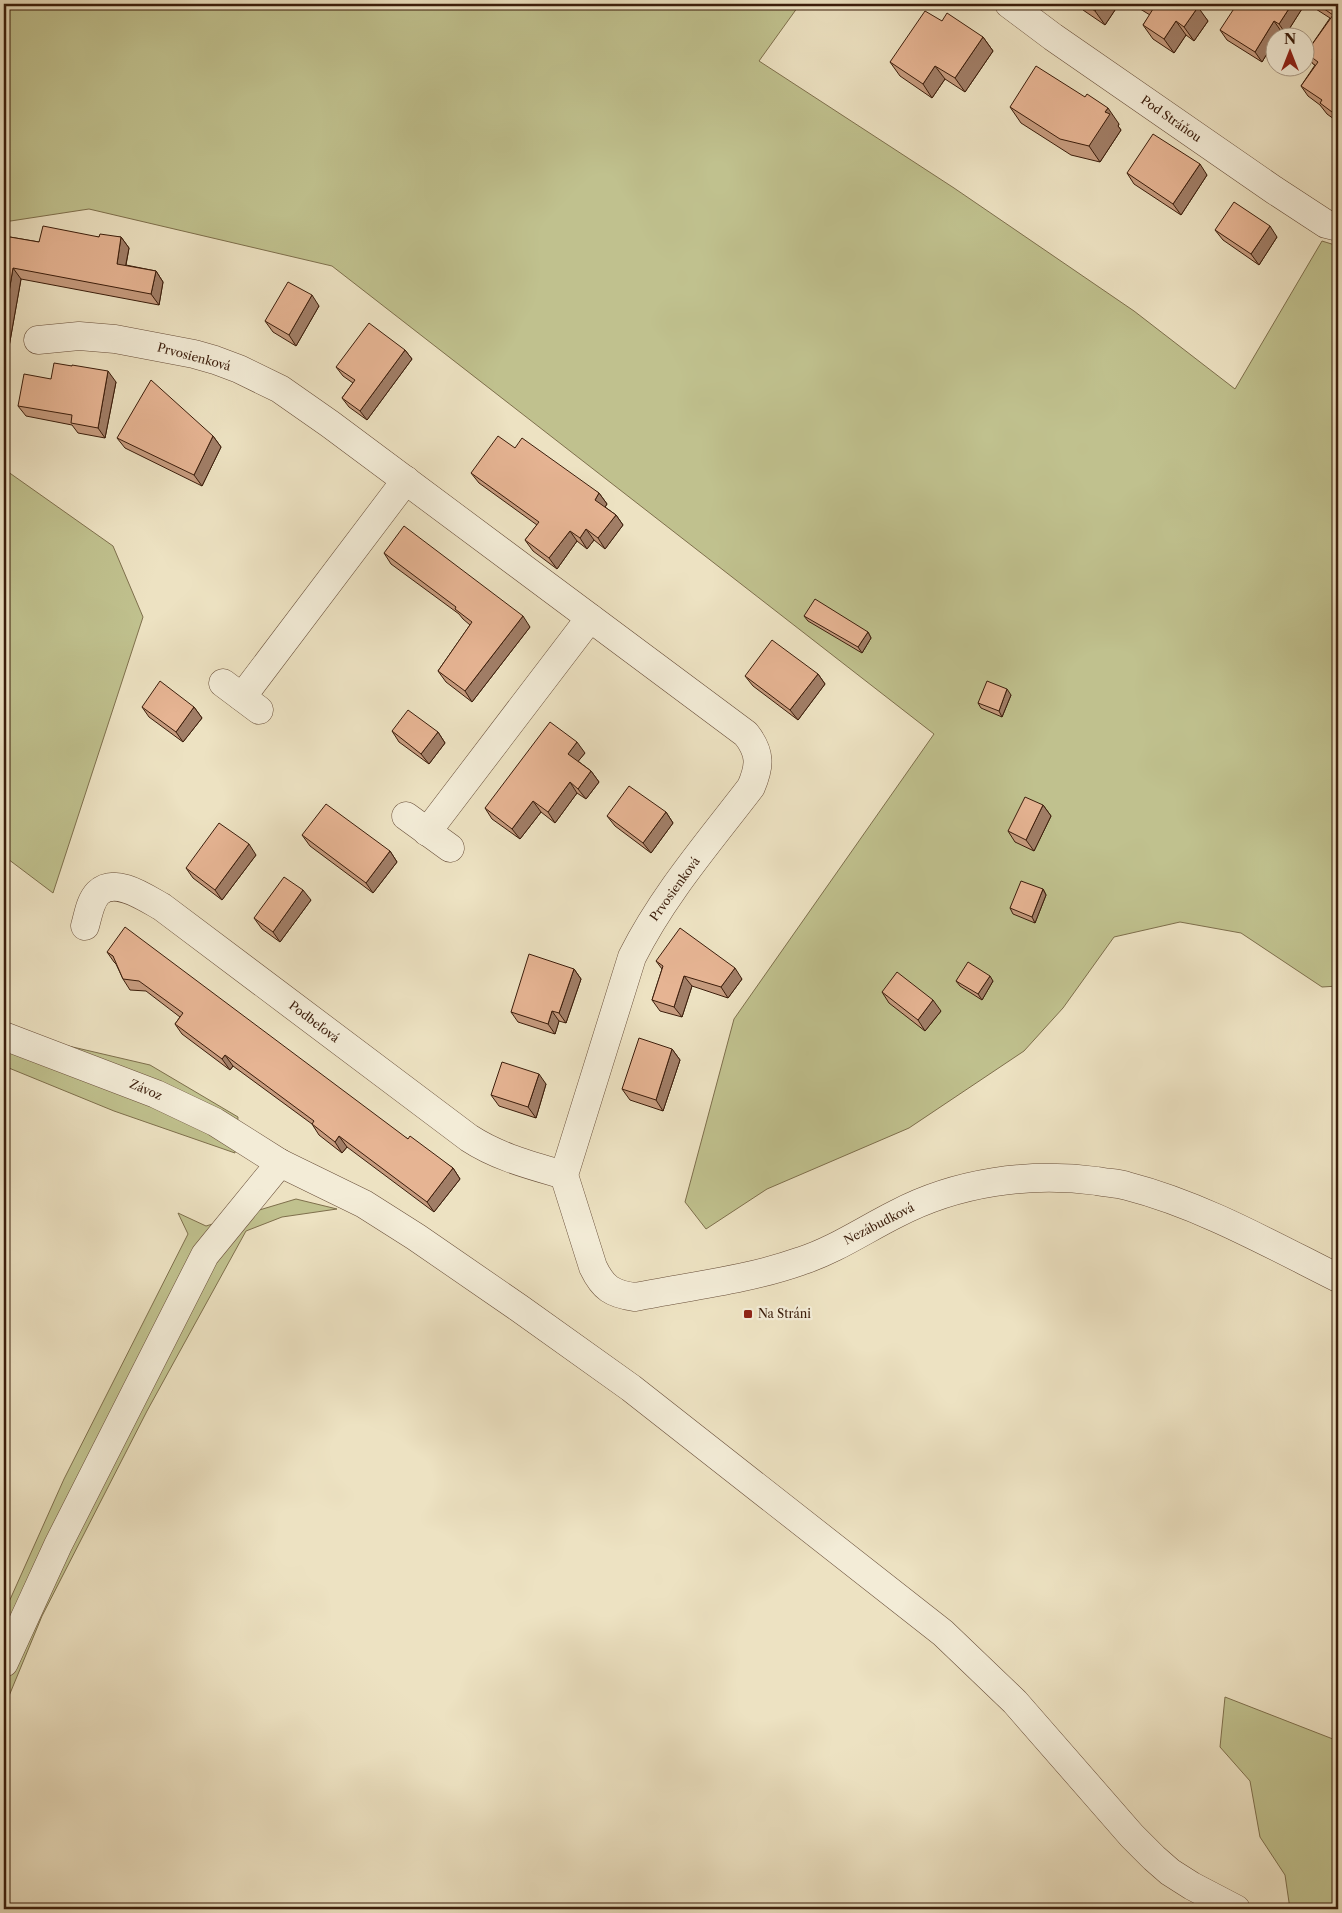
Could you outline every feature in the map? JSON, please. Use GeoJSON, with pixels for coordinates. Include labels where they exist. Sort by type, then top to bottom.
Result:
{"type":"FeatureCollection","features":[{"type":"Feature","properties":{"kind":"street","name":"Pod Stráňou"},"geometry":{"type":"LineString","coordinates":[[1009,4],[1053,37],[1274,190],[1326,224],[1338,227]]}},
{"type":"Feature","properties":{"kind":"street","name":"Prvosienková"},"geometry":{"type":"LineString","coordinates":[[38,340],[79,336],[115,339],[194,354],[239,369],[280,389],[406,480],[746,734],[755,745],[758,759],[756,774],[751,787],[667,898],[647,927],[632,957],[564,1175]]}},
{"type":"Feature","properties":{"kind":"street"},"geometry":{"type":"LineString","coordinates":[[241,697],[406,480]]}},
{"type":"Feature","properties":{"kind":"street"},"geometry":{"type":"LineString","coordinates":[[450,848],[417,824],[590,618]]}},
{"type":"Feature","properties":{"kind":"street","name":"Podbeľová"},"geometry":{"type":"LineString","coordinates":[[85,926],[93,901],[98,893],[103,890],[121,888],[142,896],[162,907],[469,1138],[504,1157],[564,1175]]}},
{"type":"Feature","properties":{"kind":"street","name":"Závoz"},"geometry":{"type":"LineString","coordinates":[[4,1036],[156,1094],[215,1122],[280,1163],[364,1204],[409,1232],[631,1388],[943,1633],[1015,1702],[1132,1836],[1154,1858],[1170,1872],[1192,1886],[1236,1909]]}},
{"type":"Feature","properties":{"kind":"street"},"geometry":{"type":"LineString","coordinates":[[4,1663],[58,1545],[205,1255],[280,1163]]}},
{"type":"Feature","properties":{"kind":"street","name":"Nezábudková"},"geometry":{"type":"LineString","coordinates":[[564,1175],[600,1280],[609,1289],[621,1295],[635,1297],[748,1277],[802,1261],[846,1242],[897,1213],[938,1196],[983,1183],[1030,1177],[1072,1178],[1126,1185],[1175,1200],[1338,1278]]}},
{"type":"Feature","properties":{"kind":"green space"},"geometry":{"type":"Polygon","coordinates":[[[4,4],[800,4],[759,61],[954,188],[1134,311],[1235,389],[1322,241],[1338,246],[1338,986],[1322,987],[1241,933],[1180,922],[1114,937],[1063,1008],[1024,1051],[909,1128],[767,1189],[706,1229],[685,1202],[734,1019],[934,734],[332,266],[89,209],[4,222],[4,4]]]}},
{"type":"Feature","properties":{"kind":"green space"},"geometry":{"type":"Polygon","coordinates":[[[4,469],[113,546],[143,617],[53,893],[4,856],[4,469]]]}},
{"type":"Feature","properties":{"kind":"green space"},"geometry":{"type":"Polygon","coordinates":[[[4,1031],[150,1065],[238,1117],[235,1153],[114,1111],[4,1066],[4,1031]]]}},
{"type":"Feature","properties":{"kind":"green space"},"geometry":{"type":"Polygon","coordinates":[[[296,1199],[337,1209],[282,1217],[246,1231],[147,1411],[42,1616],[4,1708],[4,1613],[64,1479],[188,1234],[178,1213],[206,1226],[296,1199]]]}},
{"type":"Feature","properties":{"kind":"green space"},"geometry":{"type":"Polygon","coordinates":[[[1225,1697],[1338,1741],[1338,1909],[1290,1909],[1285,1875],[1260,1837],[1250,1781],[1220,1747],[1225,1697]]]}},
{"type":"Feature","properties":{"kind":"building"},"geometry":{"type":"Polygon","coordinates":[[[1084,4],[1100,4],[1095,11],[1084,4]]]}},
{"type":"Feature","properties":{"kind":"building"},"geometry":{"type":"Polygon","coordinates":[[[1145,4],[1194,4],[1198,7],[1184,27],[1176,21],[1164,39],[1143,25],[1153,9],[1145,4]]]}},
{"type":"Feature","properties":{"kind":"building"},"geometry":{"type":"Polygon","coordinates":[[[1237,4],[1292,4],[1279,24],[1274,21],[1270,28],[1264,28],[1264,37],[1255,52],[1220,30],[1237,4]]]}},
{"type":"Feature","properties":{"kind":"building"},"geometry":{"type":"Polygon","coordinates":[[[1317,4],[1338,4],[1338,51],[1332,60],[1338,64],[1338,113],[1336,115],[1320,103],[1322,100],[1301,86],[1307,78],[1314,78],[1314,68],[1318,62],[1314,59],[1314,42],[1333,15],[1317,4]]]}},
{"type":"Feature","properties":{"kind":"building"},"geometry":{"type":"Polygon","coordinates":[[[925,11],[942,21],[947,13],[983,37],[955,78],[935,66],[923,84],[890,62],[925,11]]]}},
{"type":"Feature","properties":{"kind":"building"},"geometry":{"type":"Polygon","coordinates":[[[1036,66],[1085,97],[1087,94],[1108,108],[1105,112],[1110,114],[1089,146],[1060,139],[1010,107],[1036,66]]]}},
{"type":"Feature","properties":{"kind":"building"},"geometry":{"type":"Polygon","coordinates":[[[1153,134],[1200,164],[1173,204],[1127,173],[1153,134]]]}},
{"type":"Feature","properties":{"kind":"building"},"geometry":{"type":"Polygon","coordinates":[[[1234,202],[1270,226],[1251,254],[1215,230],[1234,202]]]}},
{"type":"Feature","properties":{"kind":"building"},"geometry":{"type":"Polygon","coordinates":[[[43,226],[99,237],[100,234],[121,237],[117,264],[156,271],[151,294],[13,268],[4,322],[4,236],[39,242],[43,226]]]}},
{"type":"Feature","properties":{"kind":"building"},"geometry":{"type":"Polygon","coordinates":[[[288,282],[312,295],[289,335],[265,321],[288,282]]]}},
{"type":"Feature","properties":{"kind":"building"},"geometry":{"type":"Polygon","coordinates":[[[369,323],[405,350],[360,411],[342,398],[355,380],[336,367],[369,323]]]}},
{"type":"Feature","properties":{"kind":"building"},"geometry":{"type":"Polygon","coordinates":[[[54,363],[108,371],[98,428],[71,423],[72,415],[18,406],[24,374],[51,379],[54,363]]]}},
{"type":"Feature","properties":{"kind":"building"},"geometry":{"type":"Polygon","coordinates":[[[151,380],[213,436],[194,475],[117,438],[151,380]]]}},
{"type":"Feature","properties":{"kind":"building"},"geometry":{"type":"Polygon","coordinates":[[[498,436],[515,448],[522,438],[599,493],[595,500],[616,515],[598,538],[586,529],[580,538],[570,531],[549,558],[525,540],[539,522],[471,473],[498,436]]]}},
{"type":"Feature","properties":{"kind":"building"},"geometry":{"type":"Polygon","coordinates":[[[404,526],[523,616],[465,691],[438,671],[472,622],[455,609],[456,607],[384,553],[404,526]]]}},
{"type":"Feature","properties":{"kind":"building"},"geometry":{"type":"Polygon","coordinates":[[[815,599],[868,632],[858,647],[804,616],[815,599]]]}},
{"type":"Feature","properties":{"kind":"building"},"geometry":{"type":"Polygon","coordinates":[[[772,640],[818,674],[790,710],[745,676],[772,640]]]}},
{"type":"Feature","properties":{"kind":"building"},"geometry":{"type":"Polygon","coordinates":[[[160,681],[194,707],[176,732],[142,707],[160,681]]]}},
{"type":"Feature","properties":{"kind":"building"},"geometry":{"type":"Polygon","coordinates":[[[987,681],[1007,689],[999,711],[978,703],[987,681]]]}},
{"type":"Feature","properties":{"kind":"building"},"geometry":{"type":"Polygon","coordinates":[[[408,710],[438,732],[421,754],[392,731],[408,710]]]}},
{"type":"Feature","properties":{"kind":"building"},"geometry":{"type":"Polygon","coordinates":[[[550,722],[577,742],[568,754],[591,771],[578,789],[570,782],[548,812],[533,801],[512,829],[485,808],[550,722]]]}},
{"type":"Feature","properties":{"kind":"building"},"geometry":{"type":"Polygon","coordinates":[[[629,786],[666,812],[643,843],[607,816],[629,786]]]}},
{"type":"Feature","properties":{"kind":"building"},"geometry":{"type":"Polygon","coordinates":[[[1025,797],[1043,805],[1026,840],[1008,831],[1025,797]]]}},
{"type":"Feature","properties":{"kind":"building"},"geometry":{"type":"Polygon","coordinates":[[[326,804],[390,851],[366,883],[302,835],[326,804]]]}},
{"type":"Feature","properties":{"kind":"building"},"geometry":{"type":"Polygon","coordinates":[[[219,823],[249,844],[215,890],[186,868],[219,823]]]}},
{"type":"Feature","properties":{"kind":"building"},"geometry":{"type":"Polygon","coordinates":[[[284,877],[303,890],[273,932],[254,918],[284,877]]]}},
{"type":"Feature","properties":{"kind":"building"},"geometry":{"type":"Polygon","coordinates":[[[1021,881],[1043,889],[1032,917],[1010,908],[1021,881]]]}},
{"type":"Feature","properties":{"kind":"building"},"geometry":{"type":"Polygon","coordinates":[[[125,927],[408,1139],[410,1136],[453,1168],[427,1202],[339,1136],[335,1142],[312,1124],[314,1121],[225,1055],[222,1059],[175,1024],[183,1013],[139,981],[123,979],[113,956],[107,952],[125,927]]]}},
{"type":"Feature","properties":{"kind":"building"},"geometry":{"type":"Polygon","coordinates":[[[680,928],[735,968],[721,987],[684,976],[674,1007],[652,1000],[663,966],[656,961],[680,928]]]}},
{"type":"Feature","properties":{"kind":"building"},"geometry":{"type":"Polygon","coordinates":[[[529,954],[574,969],[559,1013],[552,1011],[548,1024],[511,1012],[529,954]]]}},
{"type":"Feature","properties":{"kind":"building"},"geometry":{"type":"Polygon","coordinates":[[[968,962],[990,976],[978,994],[956,981],[968,962]]]}},
{"type":"Feature","properties":{"kind":"building"},"geometry":{"type":"Polygon","coordinates":[[[897,972],[933,1000],[918,1020],[882,992],[897,972]]]}},
{"type":"Feature","properties":{"kind":"building"},"geometry":{"type":"Polygon","coordinates":[[[639,1038],[672,1049],[656,1100],[622,1089],[639,1038]]]}},
{"type":"Feature","properties":{"kind":"building"},"geometry":{"type":"Polygon","coordinates":[[[502,1062],[539,1074],[528,1107],[491,1095],[502,1062]]]}},
{"type":"Feature","properties":{"kind":"place","name":"Na Stráni"},"geometry":{"type":"Point","coordinates":[748,1314]}}]}
